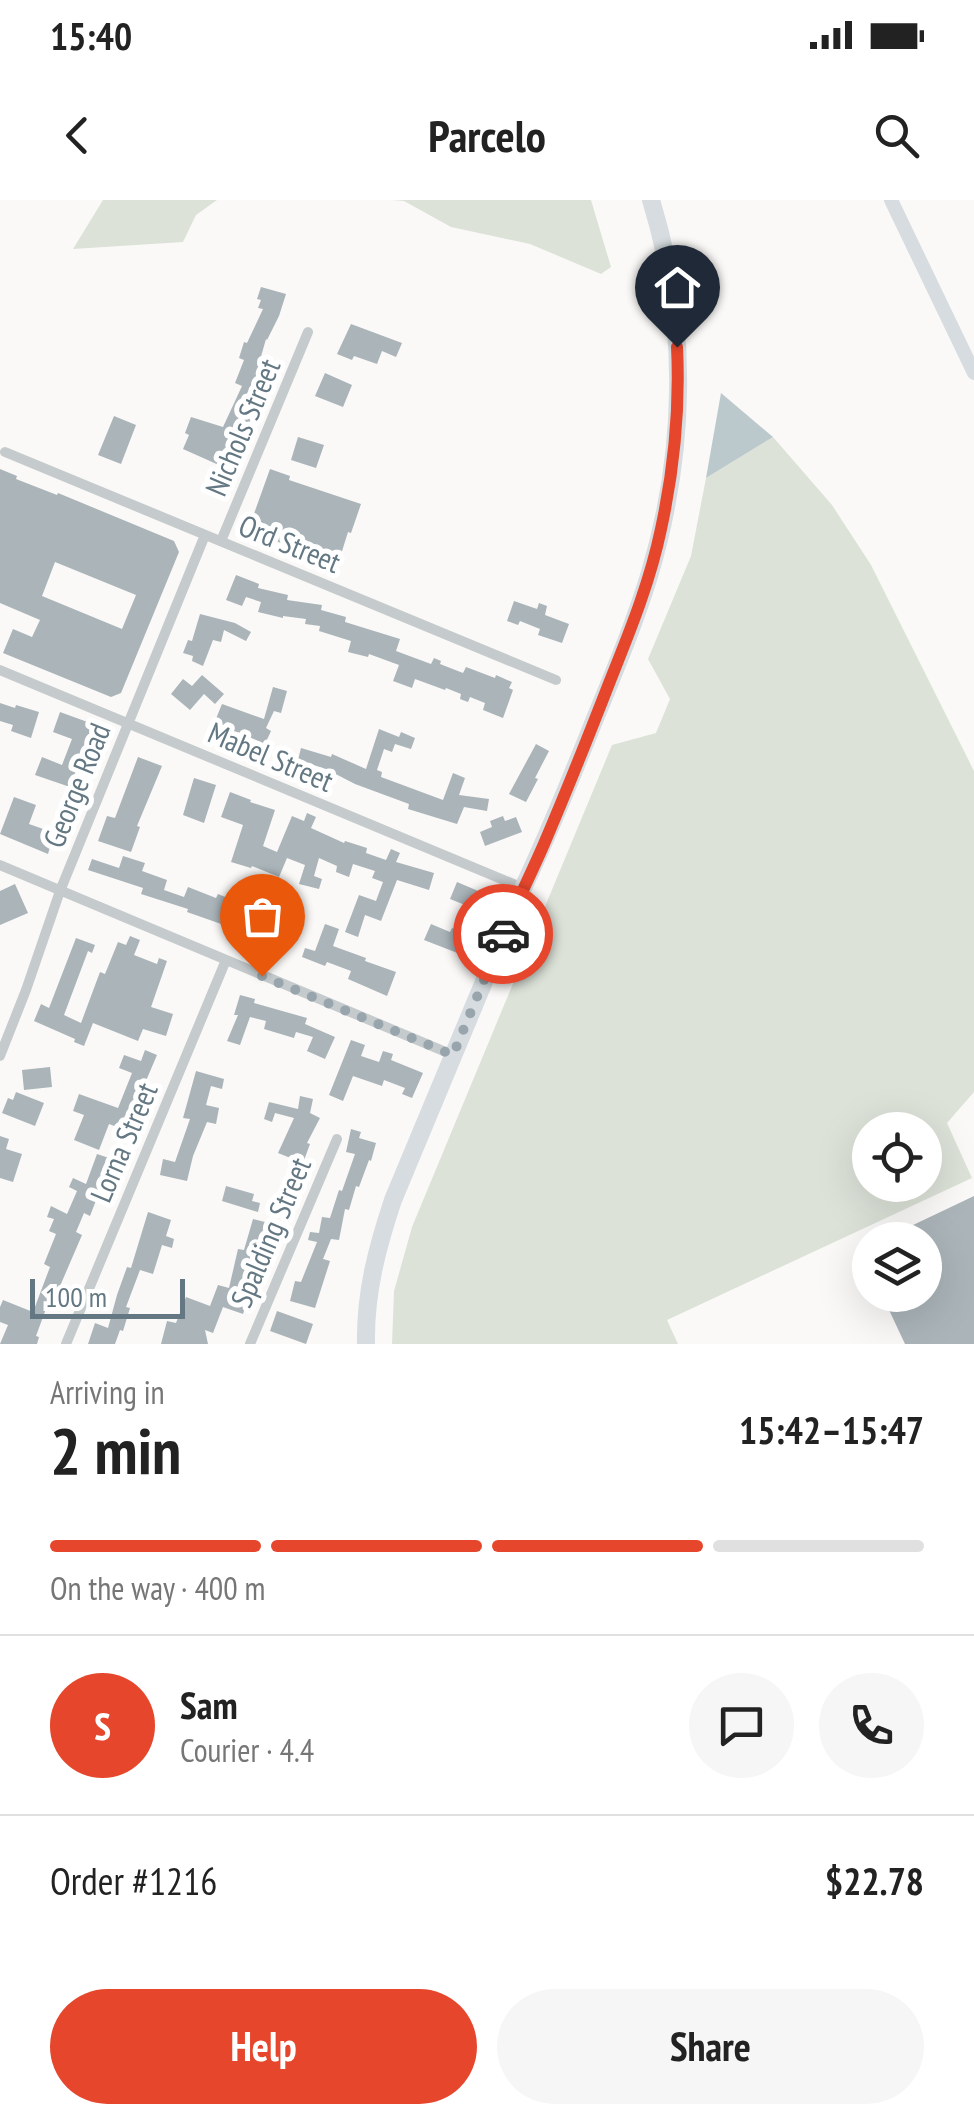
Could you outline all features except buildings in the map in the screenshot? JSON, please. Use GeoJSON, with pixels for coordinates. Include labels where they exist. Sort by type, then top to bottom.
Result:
{"type":"FeatureCollection","features":[{"type":"Feature","properties":{"kind":"highway"},"geometry":{"type":"LineString","coordinates":[[366,1344],[369,1285],[393,1200],[634,622],[661,531],[674,456],[679,386],[676,308],[654,200]]}},
{"type":"Feature","properties":{"kind":"main road"},"geometry":{"type":"LineString","coordinates":[[891,200],[974,372]]}},
{"type":"Feature","properties":{"kind":"street","name":"Nichols Street"},"geometry":{"type":"LineString","coordinates":[[221,542],[308,332]]}},
{"type":"Feature","properties":{"kind":"street","name":"Ord Street"},"geometry":{"type":"LineString","coordinates":[[4,452],[556,680]]}},
{"type":"Feature","properties":{"kind":"street","name":"George Road"},"geometry":{"type":"LineString","coordinates":[[0,1056],[60,890],[205,534]]}},
{"type":"Feature","properties":{"kind":"street","name":"Mabel Street"},"geometry":{"type":"LineString","coordinates":[[0,670],[523,888]]}},
{"type":"Feature","properties":{"kind":"street"},"geometry":{"type":"LineString","coordinates":[[0,865],[453,1055]]}},
{"type":"Feature","properties":{"kind":"street","name":"Lorna Street"},"geometry":{"type":"LineString","coordinates":[[66,1344],[226,960]]}},
{"type":"Feature","properties":{"kind":"street","name":"Spalding Street"},"geometry":{"type":"LineString","coordinates":[[250,1344],[336,1139]]}},
{"type":"Feature","properties":{"kind":"shaded area"},"geometry":{"type":"Polygon","coordinates":[[[103,200],[217,200],[196,215],[183,242],[73,249],[103,200]]]}},
{"type":"Feature","properties":{"kind":"shaded area"},"geometry":{"type":"Polygon","coordinates":[[[392,200],[591,200],[611,267],[601,274],[530,244],[451,227],[404,201],[392,200]]]}},
{"type":"Feature","properties":{"kind":"shaded area"},"geometry":{"type":"Polygon","coordinates":[[[721,393],[773,437],[706,478],[721,393]]]}},
{"type":"Feature","properties":{"kind":"shaded area"},"geometry":{"type":"Polygon","coordinates":[[[773,437],[832,505],[871,565],[974,771],[974,1092],[947,1123],[972,1178],[942,1192],[942,1112],[852,1112],[852,1202],[920,1202],[877,1222],[852,1222],[852,1234],[667,1320],[678,1344],[392,1344],[394,1291],[412,1227],[612,745],[656,733],[670,699],[648,659],[691,556],[706,478],[773,437]]]}},
{"type":"Feature","properties":{"kind":"way so far"},"geometry":{"type":"LineString","coordinates":[[262,976],[453,1055],[503,934]]}},
{"type":"Feature","properties":{"kind":"route"},"geometry":{"type":"LineString","coordinates":[[503,934],[544,844],[650,574],[674,456],[679,386],[677,347]]}}]}
